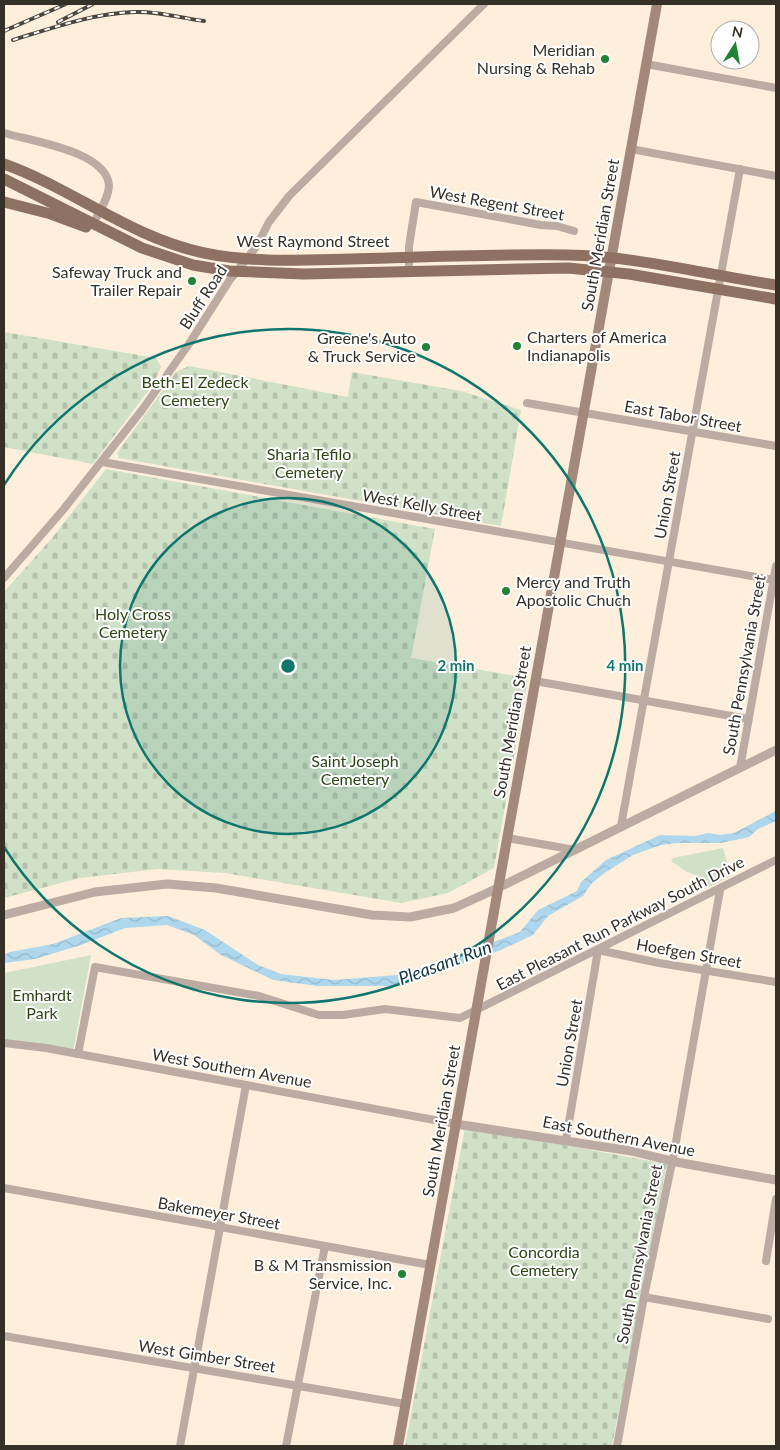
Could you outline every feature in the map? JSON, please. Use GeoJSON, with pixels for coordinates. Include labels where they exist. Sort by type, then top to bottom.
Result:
{"type":"FeatureCollection","features":[{"type":"Feature","properties":{"kind":"main road","name":"South Meridian Street"},"geometry":{"type":"LineString","coordinates":[[398,1446],[657,4]]}},
{"type":"Feature","properties":{"kind":"main road","name":"West Raymond Street"},"geometry":{"type":"LineString","coordinates":[[4,164],[45,183],[99,212],[164,242],[206,253],[246,259],[306,260],[543,254],[612,258],[776,285]]}},
{"type":"Feature","properties":{"kind":"main road","name":"West Raymond Street"},"geometry":{"type":"LineString","coordinates":[[4,179],[116,237],[176,260],[235,272],[304,274],[545,268],[610,272],[776,299]]}},
{"type":"Feature","properties":{"kind":"main road"},"geometry":{"type":"LineString","coordinates":[[4,202],[51,214],[116,237]]}},
{"type":"Feature","properties":{"kind":"street","name":"Bluff Road"},"geometry":{"type":"LineString","coordinates":[[4,578],[40,538],[102,462],[176,363],[235,272],[256,247],[269,222],[289,196],[484,4]]}},
{"type":"Feature","properties":{"kind":"street"},"geometry":{"type":"LineString","coordinates":[[646,64],[776,88]]}},
{"type":"Feature","properties":{"kind":"street"},"geometry":{"type":"LineString","coordinates":[[4,133],[85,156],[103,170],[109,186],[93,224]]}},
{"type":"Feature","properties":{"kind":"street"},"geometry":{"type":"LineString","coordinates":[[631,150],[776,176]]}},
{"type":"Feature","properties":{"kind":"street","name":"Union Street"},"geometry":{"type":"LineString","coordinates":[[621,826],[740,169]]}},
{"type":"Feature","properties":{"kind":"street","name":"West Regent Street"},"geometry":{"type":"LineString","coordinates":[[409,258],[410,237],[416,202],[541,225],[557,226],[574,231]]}},
{"type":"Feature","properties":{"kind":"street"},"geometry":{"type":"LineString","coordinates":[[409,258],[409,271]]}},
{"type":"Feature","properties":{"kind":"street","name":"East Tabor Street"},"geometry":{"type":"LineString","coordinates":[[527,403],[776,446]]}},
{"type":"Feature","properties":{"kind":"street","name":"West Kelly Street"},"geometry":{"type":"LineString","coordinates":[[102,462],[774,580]]}},
{"type":"Feature","properties":{"kind":"street","name":"South Pennsylvania Street"},"geometry":{"type":"LineString","coordinates":[[740,768],[776,566]]}},
{"type":"Feature","properties":{"kind":"street"},"geometry":{"type":"LineString","coordinates":[[535,681],[748,719]]}},
{"type":"Feature","properties":{"kind":"street"},"geometry":{"type":"LineString","coordinates":[[4,915],[105,890],[167,884],[206,886],[372,915],[410,917],[454,908],[776,750]]}},
{"type":"Feature","properties":{"kind":"street"},"geometry":{"type":"LineString","coordinates":[[507,838],[575,850]]}},
{"type":"Feature","properties":{"kind":"street","name":"East Pleasant Run Parkway South Drive"},"geometry":{"type":"LineString","coordinates":[[78,1054],[95,967],[253,995],[319,1015],[343,1015],[385,1009],[451,1019],[460,1018],[720,890],[776,860]]}},
{"type":"Feature","properties":{"kind":"street","name":"South Pennsylvania Street"},"geometry":{"type":"LineString","coordinates":[[616,1446],[671,1160],[674,1153],[720,890]]}},
{"type":"Feature","properties":{"kind":"street","name":"Union Street"},"geometry":{"type":"LineString","coordinates":[[566,1140],[598,950]]}},
{"type":"Feature","properties":{"kind":"street","name":"Hoefgen Street"},"geometry":{"type":"LineString","coordinates":[[598,950],[776,982]]}},
{"type":"Feature","properties":{"kind":"street","name":"West Southern Avenue"},"geometry":{"type":"LineString","coordinates":[[4,1043],[78,1054],[456,1124]]}},
{"type":"Feature","properties":{"kind":"street"},"geometry":{"type":"LineString","coordinates":[[180,1446],[246,1085]]}},
{"type":"Feature","properties":{"kind":"street","name":"East Southern Avenue"},"geometry":{"type":"LineString","coordinates":[[456,1124],[566,1140],[776,1177]]}},
{"type":"Feature","properties":{"kind":"street","name":"Bakemeyer Street"},"geometry":{"type":"LineString","coordinates":[[4,1188],[430,1265]]}},
{"type":"Feature","properties":{"kind":"street"},"geometry":{"type":"LineString","coordinates":[[766,1261],[776,1199]]}},
{"type":"Feature","properties":{"kind":"street"},"geometry":{"type":"LineString","coordinates":[[286,1446],[325,1246]]}},
{"type":"Feature","properties":{"kind":"street"},"geometry":{"type":"LineString","coordinates":[[644,1297],[768,1319]]}},
{"type":"Feature","properties":{"kind":"street","name":"West Gimber Street"},"geometry":{"type":"LineString","coordinates":[[4,1336],[405,1404]]}},
{"type":"Feature","properties":{"kind":"green space"},"geometry":{"type":"Polygon","coordinates":[[[4,332],[156,358],[161,367],[154,383],[93,464],[4,447],[4,332]]]}},
{"type":"Feature","properties":{"kind":"green space"},"geometry":{"type":"Polygon","coordinates":[[[189,366],[348,397],[352,372],[461,391],[521,410],[501,526],[119,458],[117,453],[176,372],[189,366]]]}},
{"type":"Feature","properties":{"kind":"green space"},"geometry":{"type":"Polygon","coordinates":[[[106,469],[435,529],[411,658],[528,678],[494,868],[448,893],[401,903],[225,873],[158,869],[80,878],[4,898],[4,592],[52,538],[106,469]]]}},
{"type":"Feature","properties":{"kind":"green space"},"geometry":{"type":"Polygon","coordinates":[[[723,848],[731,876],[705,889],[699,876],[687,872],[671,861],[673,858],[723,848]]]}},
{"type":"Feature","properties":{"kind":"green space","name":"Emhardt Park"},"geometry":{"type":"Polygon","coordinates":[[[91,955],[73,1052],[4,1041],[4,973],[91,955]]]}},
{"type":"Feature","properties":{"kind":"green space","name":"Concordia Cemetery"},"geometry":{"type":"Polygon","coordinates":[[[465,1127],[667,1164],[612,1446],[405,1446],[465,1127]]]}},
{"type":"Feature","properties":{"kind":"water","name":"Pleasant Run"},"geometry":{"type":"Polygon","coordinates":[[[776,807],[776,821],[758,829],[749,837],[721,843],[661,845],[633,855],[592,883],[583,896],[548,916],[533,935],[501,950],[398,986],[317,986],[273,980],[221,955],[194,935],[167,925],[125,928],[81,945],[35,959],[4,963],[4,955],[10,952],[53,944],[121,918],[168,916],[205,930],[258,965],[281,974],[334,980],[397,975],[450,959],[520,932],[538,910],[577,891],[581,882],[606,860],[660,835],[695,836],[708,833],[720,835],[734,833],[774,812],[776,807]]]}},
{"type":"Feature","properties":{"kind":"railway"},"geometry":{"type":"LineString","coordinates":[[4,31],[66,4]]}},
{"type":"Feature","properties":{"kind":"railway"},"geometry":{"type":"LineString","coordinates":[[58,22],[93,4]]}},
{"type":"Feature","properties":{"kind":"railway"},"geometry":{"type":"LineString","coordinates":[[13,40],[73,22],[120,13],[152,13],[204,21]]}},
{"type":"Feature","properties":{"kind":"place","name":"Meridian Nursing & Rehab"},"geometry":{"type":"Point","coordinates":[605,59]}},
{"type":"Feature","properties":{"kind":"place","name":"Safeway Truck and Trailer Repair"},"geometry":{"type":"Point","coordinates":[192,281]}},
{"type":"Feature","properties":{"kind":"place","name":"Charters of America Indianapolis"},"geometry":{"type":"Point","coordinates":[517,346]}},
{"type":"Feature","properties":{"kind":"place","name":"Greene's Auto & Truck Service"},"geometry":{"type":"Point","coordinates":[426,347]}},
{"type":"Feature","properties":{"kind":"place","name":"Mercy and Truth Apostolic Chuch"},"geometry":{"type":"Point","coordinates":[506,591]}},
{"type":"Feature","properties":{"kind":"place","name":"B & M Transmission Service, Inc."},"geometry":{"type":"Point","coordinates":[402,1274]}},
{"type":"Feature","properties":{"kind":"park label","name":"Beth-El Zedeck Cemetery"},"geometry":{"type":"Point","coordinates":[195,391]}},
{"type":"Feature","properties":{"kind":"park label","name":"Sharia Tefilo Cemetery"},"geometry":{"type":"Point","coordinates":[309,463]}},
{"type":"Feature","properties":{"kind":"park label","name":"Holy Cross Cemetery"},"geometry":{"type":"Point","coordinates":[133,623]}},
{"type":"Feature","properties":{"kind":"park label","name":"Saint Joseph Cemetery"},"geometry":{"type":"Point","coordinates":[355,770]}}]}
